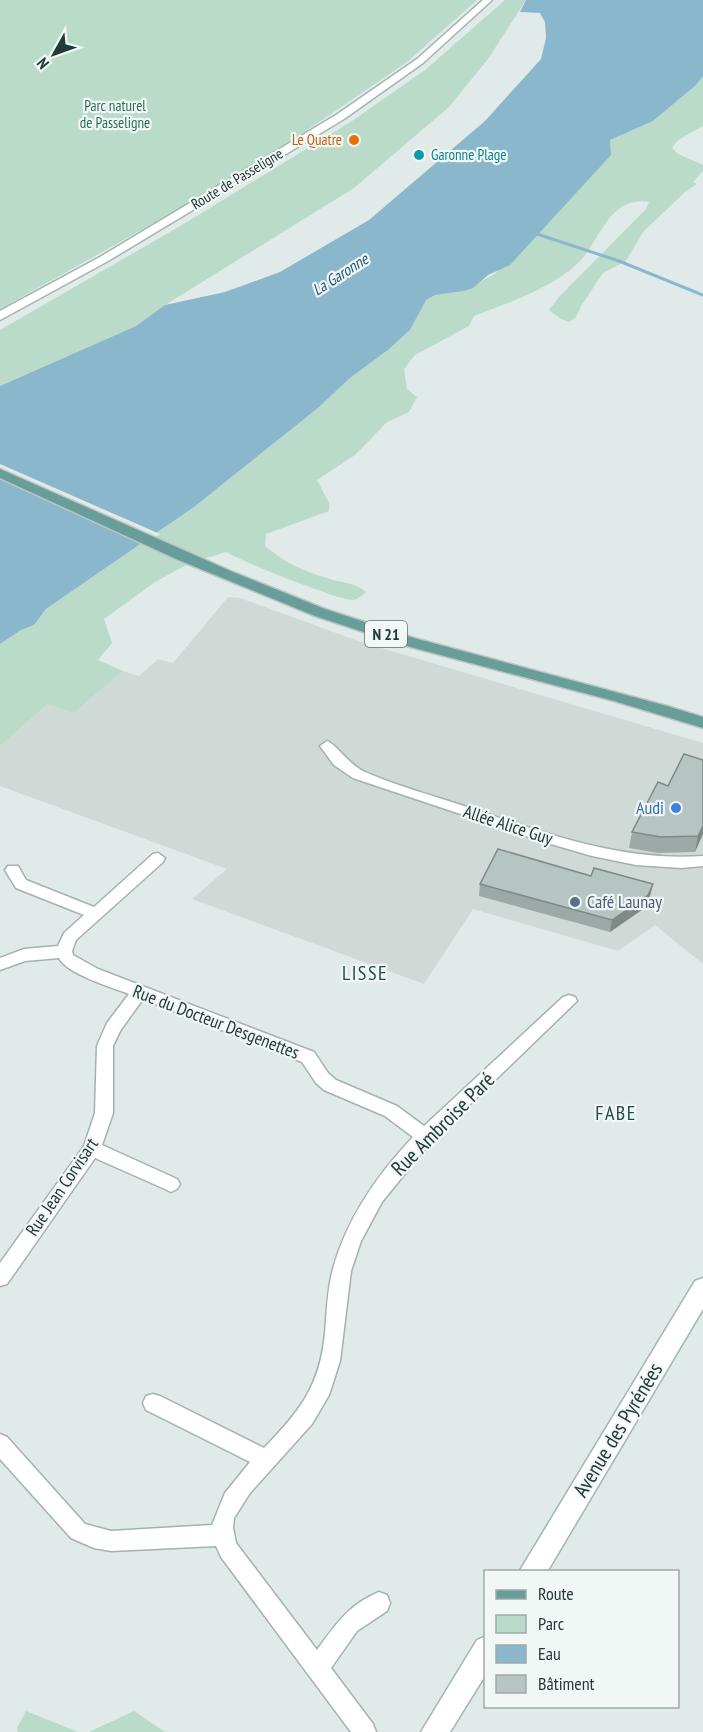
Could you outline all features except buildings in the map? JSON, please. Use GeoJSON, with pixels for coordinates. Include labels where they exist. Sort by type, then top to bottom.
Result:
{"type":"FeatureCollection","features":[{"type":"Feature","properties":{"kind":"main road","name":"N 21"},"geometry":{"type":"LineString","coordinates":[[0,468],[230,572],[369,624],[703,714]]}},
{"type":"Feature","properties":{"kind":"main road","name":"N 21"},"geometry":{"type":"LineString","coordinates":[[0,473],[368,629],[644,704],[703,723]]}},
{"type":"Feature","properties":{"kind":"street","name":"Route de Passeligne"},"geometry":{"type":"LineString","coordinates":[[0,316],[104,259],[340,117],[420,61],[488,0]]}},
{"type":"Feature","properties":{"kind":"street","name":"Allée Alice Guy"},"geometry":{"type":"LineString","coordinates":[[327,746],[339,762],[358,775],[572,846],[639,860],[703,861]]}},
{"type":"Feature","properties":{"kind":"street"},"geometry":{"type":"LineString","coordinates":[[0,964],[24,955],[64,951],[64,945],[70,937],[158,858]]}},
{"type":"Feature","properties":{"kind":"street"},"geometry":{"type":"LineString","coordinates":[[13,870],[21,884],[96,914]]}},
{"type":"Feature","properties":{"kind":"street","name":"Rue du Docteur Desgenettes"},"geometry":{"type":"LineString","coordinates":[[64,951],[68,959],[92,973],[301,1054],[308,1058],[330,1085],[391,1111],[425,1136]]}},
{"type":"Feature","properties":{"kind":"street","name":"Rue Jean Corvisart"},"geometry":{"type":"LineString","coordinates":[[0,1278],[92,1149],[104,1113],[105,1047],[113,1028],[140,992]]}},
{"type":"Feature","properties":{"kind":"street","name":"Rue Ambroise Paré"},"geometry":{"type":"LineString","coordinates":[[222,1535],[224,1516],[234,1498],[266,1459],[304,1422],[328,1376],[333,1352],[338,1287],[352,1241],[364,1216],[390,1177],[425,1136],[569,1001]]}},
{"type":"Feature","properties":{"kind":"street"},"geometry":{"type":"LineString","coordinates":[[92,1149],[171,1184]]}},
{"type":"Feature","properties":{"kind":"street","name":"Avenue des Pyrénées"},"geometry":{"type":"LineString","coordinates":[[533,1570],[703,1288]]}},
{"type":"Feature","properties":{"kind":"street"},"geometry":{"type":"LineString","coordinates":[[153,1403],[266,1459]]}},
{"type":"Feature","properties":{"kind":"street"},"geometry":{"type":"LineString","coordinates":[[0,1444],[63,1515],[78,1530],[94,1538],[111,1541],[222,1535],[228,1550],[252,1586],[365,1732]]}},
{"type":"Feature","properties":{"kind":"street"},"geometry":{"type":"LineString","coordinates":[[317,1670],[349,1623],[379,1603]]}},
{"type":"Feature","properties":{"kind":"street"},"geometry":{"type":"LineString","coordinates":[[435,1732],[484,1652]]}},
{"type":"Feature","properties":{"kind":"shaded area"},"geometry":{"type":"Polygon","coordinates":[[[228,597],[240,598],[361,642],[703,743],[703,964],[655,925],[618,951],[473,909],[424,984],[192,899],[227,869],[0,786],[0,746],[47,703],[74,713],[123,671],[139,676],[158,659],[173,663],[228,597]]]}},
{"type":"Feature","properties":{"kind":"green space","name":"Parc naturel de Passeligne"},"geometry":{"type":"Polygon","coordinates":[[[0,0],[477,0],[407,62],[303,133],[181,208],[0,309],[0,0]]]}},
{"type":"Feature","properties":{"kind":"green space"},"geometry":{"type":"Polygon","coordinates":[[[505,0],[526,0],[488,59],[449,107],[354,188],[165,305],[136,326],[0,386],[0,330],[182,225],[352,121],[425,70],[505,0]]]}},
{"type":"Feature","properties":{"kind":"green space"},"geometry":{"type":"Polygon","coordinates":[[[703,76],[703,126],[678,140],[672,148],[678,154],[703,165],[703,171],[693,182],[697,184],[685,192],[643,232],[626,261],[603,273],[576,317],[569,322],[549,310],[558,298],[646,209],[649,202],[635,202],[614,213],[585,255],[554,281],[474,316],[469,326],[415,355],[404,369],[407,389],[417,397],[409,412],[387,422],[355,455],[317,480],[329,503],[329,511],[266,534],[265,546],[286,561],[310,573],[357,586],[365,593],[354,600],[331,595],[270,572],[226,552],[190,563],[155,582],[104,619],[112,643],[98,660],[123,671],[74,713],[47,704],[0,746],[0,644],[21,630],[34,625],[46,609],[194,507],[318,408],[350,378],[388,350],[410,330],[425,300],[435,295],[464,291],[496,273],[610,140],[653,121],[696,85],[703,76]]]}},
{"type":"Feature","properties":{"kind":"green space"},"geometry":{"type":"Polygon","coordinates":[[[26,1711],[78,1732],[18,1732],[17,1728],[26,1711]]]}},
{"type":"Feature","properties":{"kind":"green space"},"geometry":{"type":"Polygon","coordinates":[[[134,1711],[165,1732],[89,1732],[134,1711]]]}},
{"type":"Feature","properties":{"kind":"water","name":"La Garonne"},"geometry":{"type":"Polygon","coordinates":[[[526,0],[703,0],[703,76],[696,85],[653,121],[610,140],[611,155],[510,265],[488,275],[473,288],[435,295],[426,300],[410,330],[388,350],[350,378],[318,408],[194,507],[46,609],[34,625],[21,630],[0,644],[0,386],[136,326],[165,305],[225,292],[280,272],[369,220],[485,121],[541,59],[546,38],[545,22],[540,13],[520,12],[526,0]]]}},
{"type":"Feature","properties":{"kind":"pier"},"geometry":{"type":"Polygon","coordinates":[[[0,464],[160,534],[147,543],[0,478],[0,464]]]}},
{"type":"Feature","properties":{"kind":"waterway"},"geometry":{"type":"LineString","coordinates":[[534,233],[619,261],[703,295]]}},
{"type":"Feature","properties":{"kind":"place","name":"Le Quatre"},"geometry":{"type":"Point","coordinates":[354,140]}},
{"type":"Feature","properties":{"kind":"place","name":"Garonne Plage"},"geometry":{"type":"Point","coordinates":[419,155]}},
{"type":"Feature","properties":{"kind":"place","name":"Audi"},"geometry":{"type":"Point","coordinates":[676,808]}},
{"type":"Feature","properties":{"kind":"place","name":"Café Launay"},"geometry":{"type":"Point","coordinates":[575,902]}},
{"type":"Feature","properties":{"kind":"district","name":"LISSE"},"geometry":{"type":"Point","coordinates":[365,973]}},
{"type":"Feature","properties":{"kind":"district","name":"FABE"},"geometry":{"type":"Point","coordinates":[616,1113]}}]}
